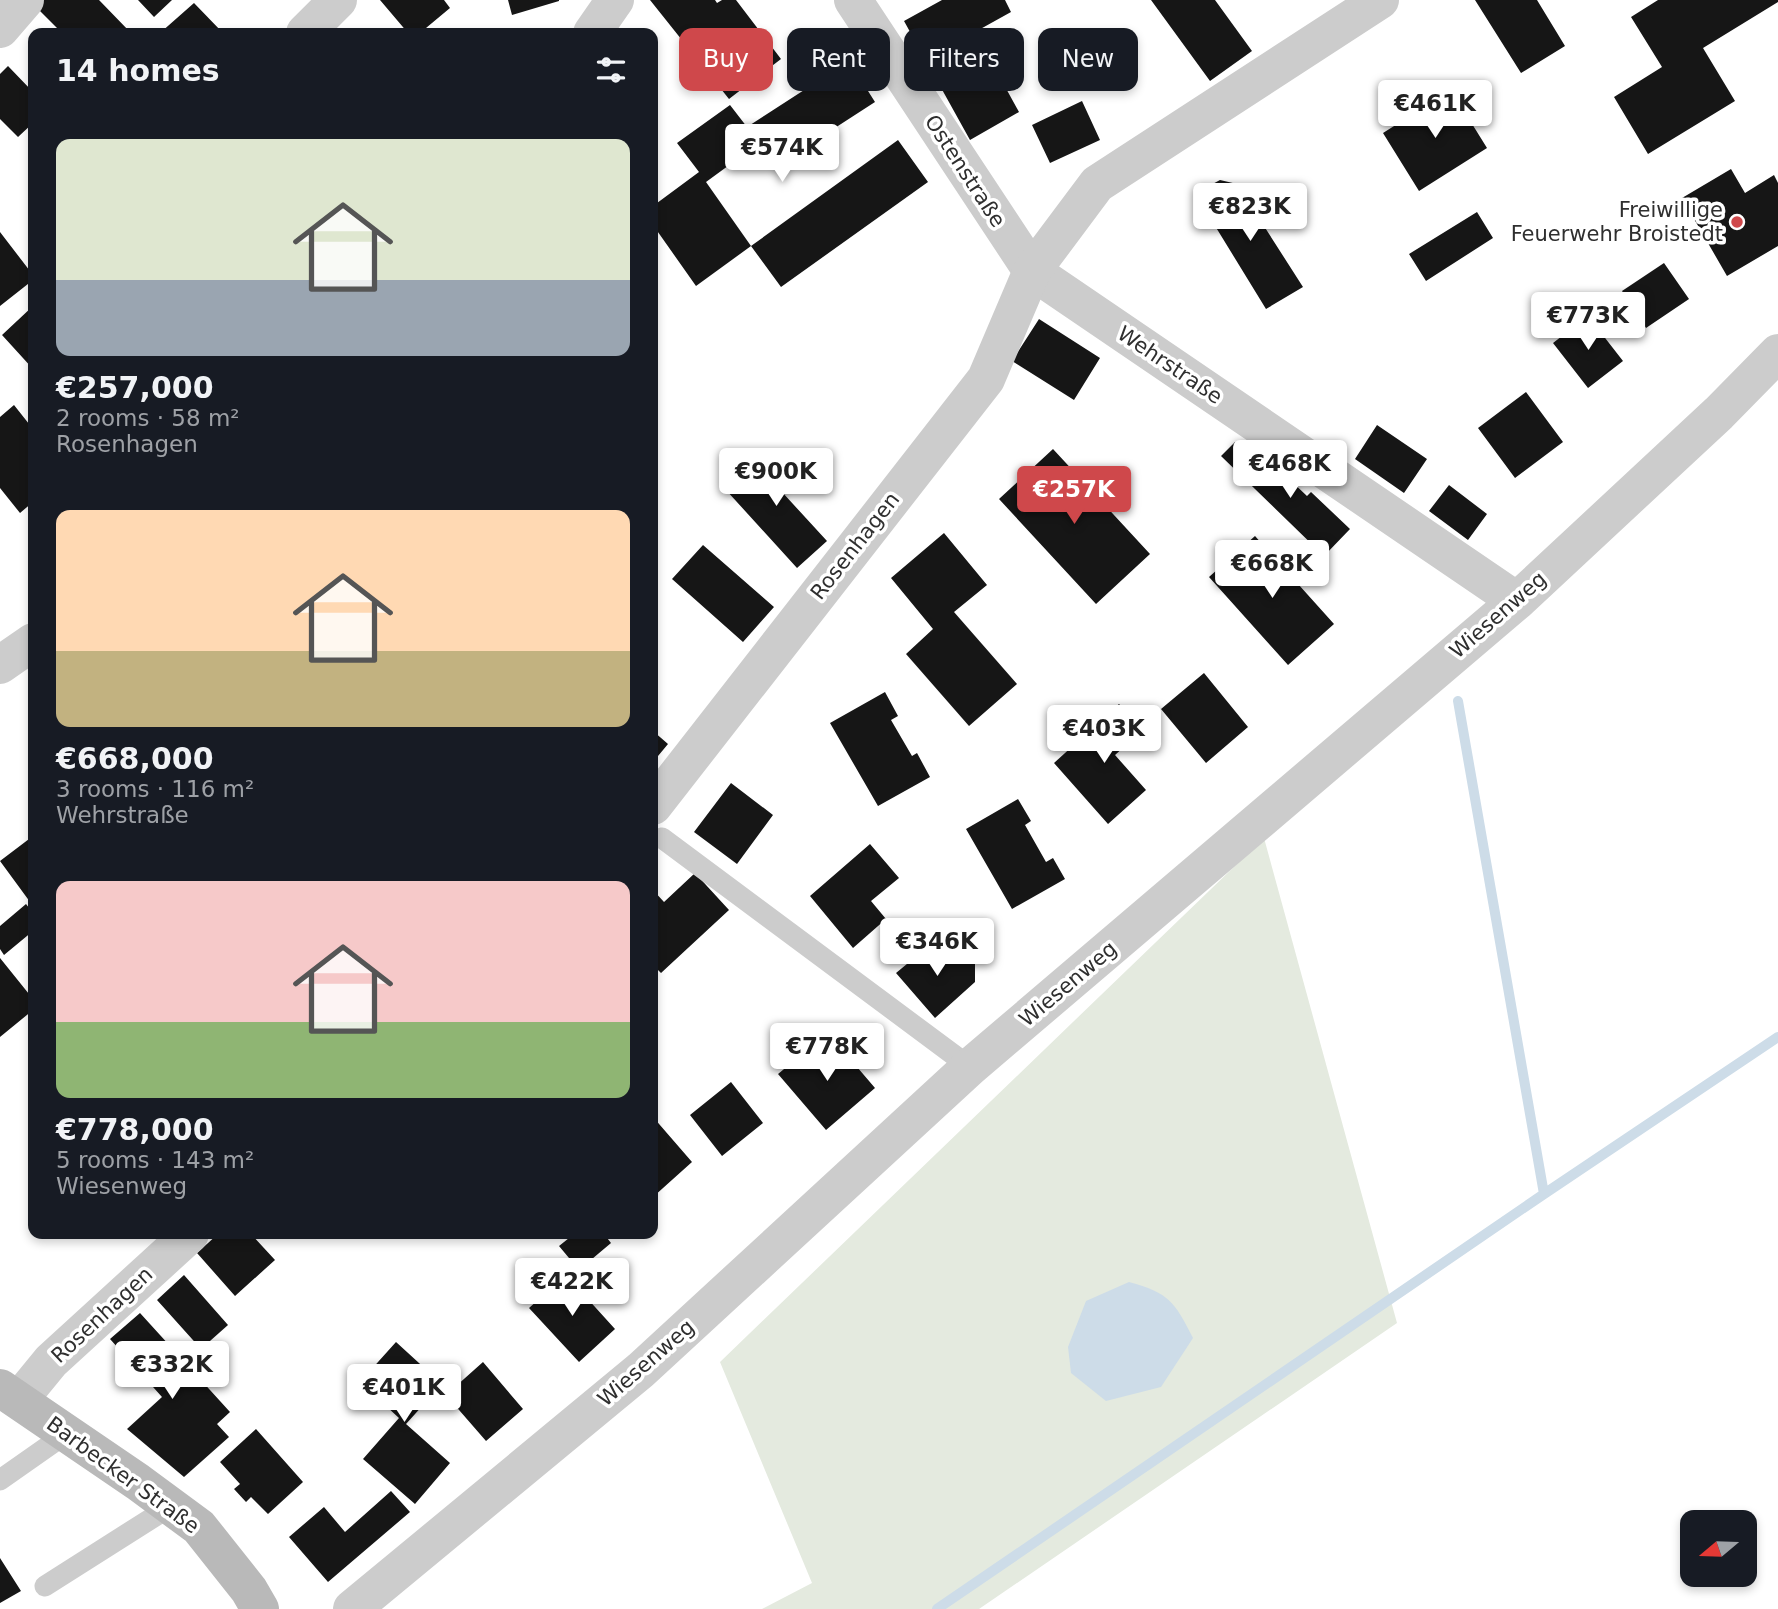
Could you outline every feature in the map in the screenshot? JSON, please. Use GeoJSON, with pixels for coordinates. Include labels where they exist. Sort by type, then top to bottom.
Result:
{"type":"FeatureCollection","features":[{"type":"Feature","properties":{"kind":"main road","name":"Barbecker Straße"},"geometry":{"type":"LineString","coordinates":[[10,1394],[198,1527],[249,1590],[260,1609]]}},
{"type":"Feature","properties":{"kind":"street"},"geometry":{"type":"LineString","coordinates":[[0,29],[25,0]]}},
{"type":"Feature","properties":{"kind":"street"},"geometry":{"type":"LineString","coordinates":[[310,28],[338,0]]}},
{"type":"Feature","properties":{"kind":"street"},"geometry":{"type":"LineString","coordinates":[[595,28],[615,0]]}},
{"type":"Feature","properties":{"kind":"street","name":"Ostenstraße"},"geometry":{"type":"LineString","coordinates":[[853,0],[1032,271]]}},
{"type":"Feature","properties":{"kind":"street","name":"Rosenhagen"},"geometry":{"type":"LineString","coordinates":[[658,821],[986,379],[1032,271],[1097,184],[1380,0]]}},
{"type":"Feature","properties":{"kind":"street","name":"Wehrstraße"},"geometry":{"type":"LineString","coordinates":[[1032,271],[1517,601]]}},
{"type":"Feature","properties":{"kind":"street","name":"Wiesenweg"},"geometry":{"type":"LineString","coordinates":[[352,1609],[641,1370],[970,1067],[1517,601],[1719,413],[1778,353]]}},
{"type":"Feature","properties":{"kind":"street"},"geometry":{"type":"LineString","coordinates":[[0,665],[28,645]]}},
{"type":"Feature","properties":{"kind":"street","name":"Rosenhagen"},"geometry":{"type":"LineString","coordinates":[[10,1394],[51,1361],[185,1239]]}},
{"type":"Feature","properties":{"kind":"lane"},"geometry":{"type":"LineString","coordinates":[[658,823],[970,1067]]}},
{"type":"Feature","properties":{"kind":"lane"},"geometry":{"type":"LineString","coordinates":[[0,1480],[67,1433]]}},
{"type":"Feature","properties":{"kind":"lane"},"geometry":{"type":"LineString","coordinates":[[45,1586],[171,1506]]}},
{"type":"Feature","properties":{"kind":"shaded area"},"geometry":{"type":"Polygon","coordinates":[[[1264,838],[1397,1323],[979,1609],[762,1609],[812,1583],[720,1362],[1264,838]]]}},
{"type":"Feature","properties":{"kind":"water"},"geometry":{"type":"Polygon","coordinates":[[[1129,1282],[1153,1290],[1169,1300],[1181,1315],[1193,1338],[1161,1387],[1106,1401],[1071,1373],[1068,1347],[1086,1301],[1129,1282]]]}},
{"type":"Feature","properties":{"kind":"building"},"geometry":{"type":"Polygon","coordinates":[[[39,0],[99,0],[126,28],[57,28],[34,5],[39,0]]]}},
{"type":"Feature","properties":{"kind":"building"},"geometry":{"type":"Polygon","coordinates":[[[138,0],[172,0],[154,17],[138,0]]]}},
{"type":"Feature","properties":{"kind":"building"},"geometry":{"type":"Polygon","coordinates":[[[380,0],[444,0],[450,8],[426,28],[404,28],[380,0]]]}},
{"type":"Feature","properties":{"kind":"building"},"geometry":{"type":"Polygon","coordinates":[[[508,0],[559,0],[559,1],[512,15],[508,0]]]}},
{"type":"Feature","properties":{"kind":"building"},"geometry":{"type":"Polygon","coordinates":[[[650,0],[715,0],[717,3],[722,0],[736,0],[757,28],[679,28],[679,36],[650,0]]]}},
{"type":"Feature","properties":{"kind":"building"},"geometry":{"type":"Polygon","coordinates":[[[942,0],[1005,0],[1011,12],[982,28],[908,28],[904,21],[942,0]]]}},
{"type":"Feature","properties":{"kind":"building"},"geometry":{"type":"Polygon","coordinates":[[[1151,0],[1215,0],[1252,51],[1210,81],[1151,0]]]}},
{"type":"Feature","properties":{"kind":"building"},"geometry":{"type":"Polygon","coordinates":[[[1475,0],[1537,0],[1565,46],[1521,73],[1475,0]]]}},
{"type":"Feature","properties":{"kind":"building"},"geometry":{"type":"Polygon","coordinates":[[[1658,0],[1778,2],[1703,48],[1735,101],[1648,154],[1614,97],[1662,67],[1631,17],[1658,0]]]}},
{"type":"Feature","properties":{"kind":"building"},"geometry":{"type":"Polygon","coordinates":[[[194,3],[218,28],[166,28],[194,3]]]}},
{"type":"Feature","properties":{"kind":"building"},"geometry":{"type":"Polygon","coordinates":[[[773,49],[781,59],[773,65],[773,49]]]}},
{"type":"Feature","properties":{"kind":"building"},"geometry":{"type":"Polygon","coordinates":[[[8,66],[28,87],[28,128],[18,137],[0,119],[0,74],[8,66]]]}},
{"type":"Feature","properties":{"kind":"building"},"geometry":{"type":"Polygon","coordinates":[[[1451,90],[1487,148],[1419,191],[1383,133],[1451,90]]]}},
{"type":"Feature","properties":{"kind":"building"},"geometry":{"type":"Polygon","coordinates":[[[723,91],[739,91],[729,99],[723,91]]]}},
{"type":"Feature","properties":{"kind":"building"},"geometry":{"type":"Polygon","coordinates":[[[803,91],[868,91],[875,102],[773,168],[758,144],[706,182],[751,246],[696,286],[658,232],[658,202],[699,172],[677,143],[730,105],[747,127],[803,91]]]}},
{"type":"Feature","properties":{"kind":"building"},"geometry":{"type":"Polygon","coordinates":[[[943,91],[1007,91],[1019,112],[970,140],[943,91]]]}},
{"type":"Feature","properties":{"kind":"building"},"geometry":{"type":"Polygon","coordinates":[[[1082,101],[1100,140],[1050,163],[1032,125],[1082,101]]]}},
{"type":"Feature","properties":{"kind":"building"},"geometry":{"type":"Polygon","coordinates":[[[898,140],[928,182],[781,287],[751,246],[898,140]]]}},
{"type":"Feature","properties":{"kind":"building","name":"Freiwillige Feuerwehr Broistedt"},"geometry":{"type":"Polygon","coordinates":[[[1731,169],[1745,193],[1774,175],[1778,183],[1778,246],[1727,276],[1682,198],[1731,169]]]}},
{"type":"Feature","properties":{"kind":"building"},"geometry":{"type":"Polygon","coordinates":[[[1220,180],[1237,184],[1303,287],[1266,309],[1201,203],[1207,187],[1220,180]]]}},
{"type":"Feature","properties":{"kind":"building"},"geometry":{"type":"Polygon","coordinates":[[[1477,212],[1493,238],[1426,281],[1409,254],[1477,212]]]}},
{"type":"Feature","properties":{"kind":"building"},"geometry":{"type":"Polygon","coordinates":[[[0,232],[28,268],[28,284],[0,306],[0,232]]]}},
{"type":"Feature","properties":{"kind":"building"},"geometry":{"type":"Polygon","coordinates":[[[1664,263],[1689,299],[1646,328],[1622,291],[1664,263]]]}},
{"type":"Feature","properties":{"kind":"building"},"geometry":{"type":"Polygon","coordinates":[[[28,311],[28,364],[2,335],[28,311]]]}},
{"type":"Feature","properties":{"kind":"building"},"geometry":{"type":"Polygon","coordinates":[[[1588,316],[1623,361],[1588,388],[1553,343],[1588,316]]]}},
{"type":"Feature","properties":{"kind":"building"},"geometry":{"type":"Polygon","coordinates":[[[1039,319],[1100,358],[1074,400],[1012,361],[1039,319]]]}},
{"type":"Feature","properties":{"kind":"building"},"geometry":{"type":"Polygon","coordinates":[[[1526,392],[1563,442],[1515,478],[1478,428],[1526,392]]]}},
{"type":"Feature","properties":{"kind":"building"},"geometry":{"type":"Polygon","coordinates":[[[14,405],[28,423],[28,506],[20,513],[0,488],[0,417],[14,405]]]}},
{"type":"Feature","properties":{"kind":"building"},"geometry":{"type":"Polygon","coordinates":[[[1377,425],[1427,459],[1404,493],[1355,459],[1377,425]]]}},
{"type":"Feature","properties":{"kind":"building"},"geometry":{"type":"Polygon","coordinates":[[[1235,442],[1261,467],[1268,459],[1307,496],[1311,492],[1350,529],[1324,556],[1221,456],[1235,442]]]}},
{"type":"Feature","properties":{"kind":"building"},"geometry":{"type":"Polygon","coordinates":[[[771,448],[798,477],[782,492],[827,541],[797,568],[726,490],[771,448]]]}},
{"type":"Feature","properties":{"kind":"building"},"geometry":{"type":"Polygon","coordinates":[[[1053,449],[1150,554],[1096,604],[999,499],[1053,449]]]}},
{"type":"Feature","properties":{"kind":"building"},"geometry":{"type":"Polygon","coordinates":[[[1449,485],[1487,514],[1468,540],[1429,511],[1449,485]]]}},
{"type":"Feature","properties":{"kind":"building"},"geometry":{"type":"Polygon","coordinates":[[[944,533],[987,585],[954,612],[1017,684],[969,726],[906,654],[933,629],[891,578],[944,533]]]}},
{"type":"Feature","properties":{"kind":"building"},"geometry":{"type":"Polygon","coordinates":[[[1255,536],[1334,624],[1288,665],[1209,577],[1255,536]]]}},
{"type":"Feature","properties":{"kind":"building"},"geometry":{"type":"Polygon","coordinates":[[[703,545],[774,607],[743,642],[672,579],[703,545]]]}},
{"type":"Feature","properties":{"kind":"building"},"geometry":{"type":"Polygon","coordinates":[[[1204,673],[1248,727],[1206,763],[1161,709],[1204,673]]]}},
{"type":"Feature","properties":{"kind":"building"},"geometry":{"type":"Polygon","coordinates":[[[885,692],[898,716],[891,720],[912,756],[917,753],[930,777],[878,806],[830,723],[885,692]]]}},
{"type":"Feature","properties":{"kind":"building"},"geometry":{"type":"Polygon","coordinates":[[[1119,704],[1143,730],[1115,755],[1146,790],[1108,824],[1054,763],[1119,704]]]}},
{"type":"Feature","properties":{"kind":"building"},"geometry":{"type":"Polygon","coordinates":[[[658,735],[668,744],[658,756],[658,735]]]}},
{"type":"Feature","properties":{"kind":"building"},"geometry":{"type":"Polygon","coordinates":[[[731,783],[773,815],[737,864],[694,832],[731,783]]]}},
{"type":"Feature","properties":{"kind":"building"},"geometry":{"type":"Polygon","coordinates":[[[1018,799],[1031,821],[1025,825],[1046,862],[1053,858],[1065,879],[1012,909],[966,829],[1018,799]]]}},
{"type":"Feature","properties":{"kind":"building"},"geometry":{"type":"Polygon","coordinates":[[[28,840],[28,899],[0,861],[28,840]]]}},
{"type":"Feature","properties":{"kind":"building"},"geometry":{"type":"Polygon","coordinates":[[[870,844],[899,878],[871,901],[886,919],[853,948],[810,896],[870,844]]]}},
{"type":"Feature","properties":{"kind":"building"},"geometry":{"type":"Polygon","coordinates":[[[695,873],[729,910],[661,973],[658,970],[658,895],[664,902],[695,873]]]}},
{"type":"Feature","properties":{"kind":"building"},"geometry":{"type":"Polygon","coordinates":[[[26,904],[28,907],[28,935],[4,955],[0,949],[0,926],[26,904]]]}},
{"type":"Feature","properties":{"kind":"building"},"geometry":{"type":"Polygon","coordinates":[[[936,940],[954,962],[975,961],[975,982],[935,1018],[896,973],[936,940]]]}},
{"type":"Feature","properties":{"kind":"building"},"geometry":{"type":"Polygon","coordinates":[[[0,958],[28,993],[28,1014],[0,1037],[0,958]]]}},
{"type":"Feature","properties":{"kind":"building"},"geometry":{"type":"Polygon","coordinates":[[[818,1041],[832,1055],[840,1047],[875,1088],[826,1130],[778,1074],[818,1041]]]}},
{"type":"Feature","properties":{"kind":"building"},"geometry":{"type":"Polygon","coordinates":[[[731,1082],[763,1123],[722,1156],[690,1115],[731,1082]]]}},
{"type":"Feature","properties":{"kind":"building"},"geometry":{"type":"Polygon","coordinates":[[[658,1123],[692,1162],[658,1193],[658,1123]]]}},
{"type":"Feature","properties":{"kind":"building"},"geometry":{"type":"Polygon","coordinates":[[[212,1239],[256,1239],[275,1260],[235,1296],[197,1253],[212,1239]]]}},
{"type":"Feature","properties":{"kind":"building"},"geometry":{"type":"Polygon","coordinates":[[[568,1239],[608,1239],[611,1243],[579,1270],[559,1246],[568,1239]]]}},
{"type":"Feature","properties":{"kind":"building"},"geometry":{"type":"Polygon","coordinates":[[[184,1275],[228,1325],[201,1349],[157,1300],[184,1275]]]}},
{"type":"Feature","properties":{"kind":"building"},"geometry":{"type":"Polygon","coordinates":[[[566,1275],[615,1329],[579,1362],[529,1308],[566,1275]]]}},
{"type":"Feature","properties":{"kind":"building"},"geometry":{"type":"Polygon","coordinates":[[[140,1313],[230,1412],[217,1424],[229,1437],[184,1477],[127,1429],[162,1397],[110,1339],[140,1313]]]}},
{"type":"Feature","properties":{"kind":"building"},"geometry":{"type":"Polygon","coordinates":[[[396,1342],[442,1384],[406,1424],[450,1463],[415,1504],[363,1459],[399,1418],[360,1382],[396,1342]]]}},
{"type":"Feature","properties":{"kind":"building"},"geometry":{"type":"Polygon","coordinates":[[[483,1362],[523,1409],[486,1441],[446,1395],[483,1362]]]}},
{"type":"Feature","properties":{"kind":"building"},"geometry":{"type":"Polygon","coordinates":[[[256,1429],[303,1482],[268,1514],[251,1497],[246,1502],[234,1489],[240,1484],[220,1462],[256,1429]]]}},
{"type":"Feature","properties":{"kind":"building"},"geometry":{"type":"Polygon","coordinates":[[[391,1491],[410,1512],[328,1582],[289,1537],[324,1507],[345,1532],[391,1491]]]}},
{"type":"Feature","properties":{"kind":"building"},"geometry":{"type":"Polygon","coordinates":[[[0,1558],[21,1591],[0,1603],[0,1558]]]}},
{"type":"Feature","properties":{"kind":"waterway"},"geometry":{"type":"LineString","coordinates":[[1458,701],[1544,1194]]}},
{"type":"Feature","properties":{"kind":"waterway"},"geometry":{"type":"LineString","coordinates":[[937,1609],[1778,1037]]}},
{"type":"Feature","properties":{"kind":"place","name":"Freiwillige Feuerwehr Broistedt"},"geometry":{"type":"Point","coordinates":[1737,222]}}]}
